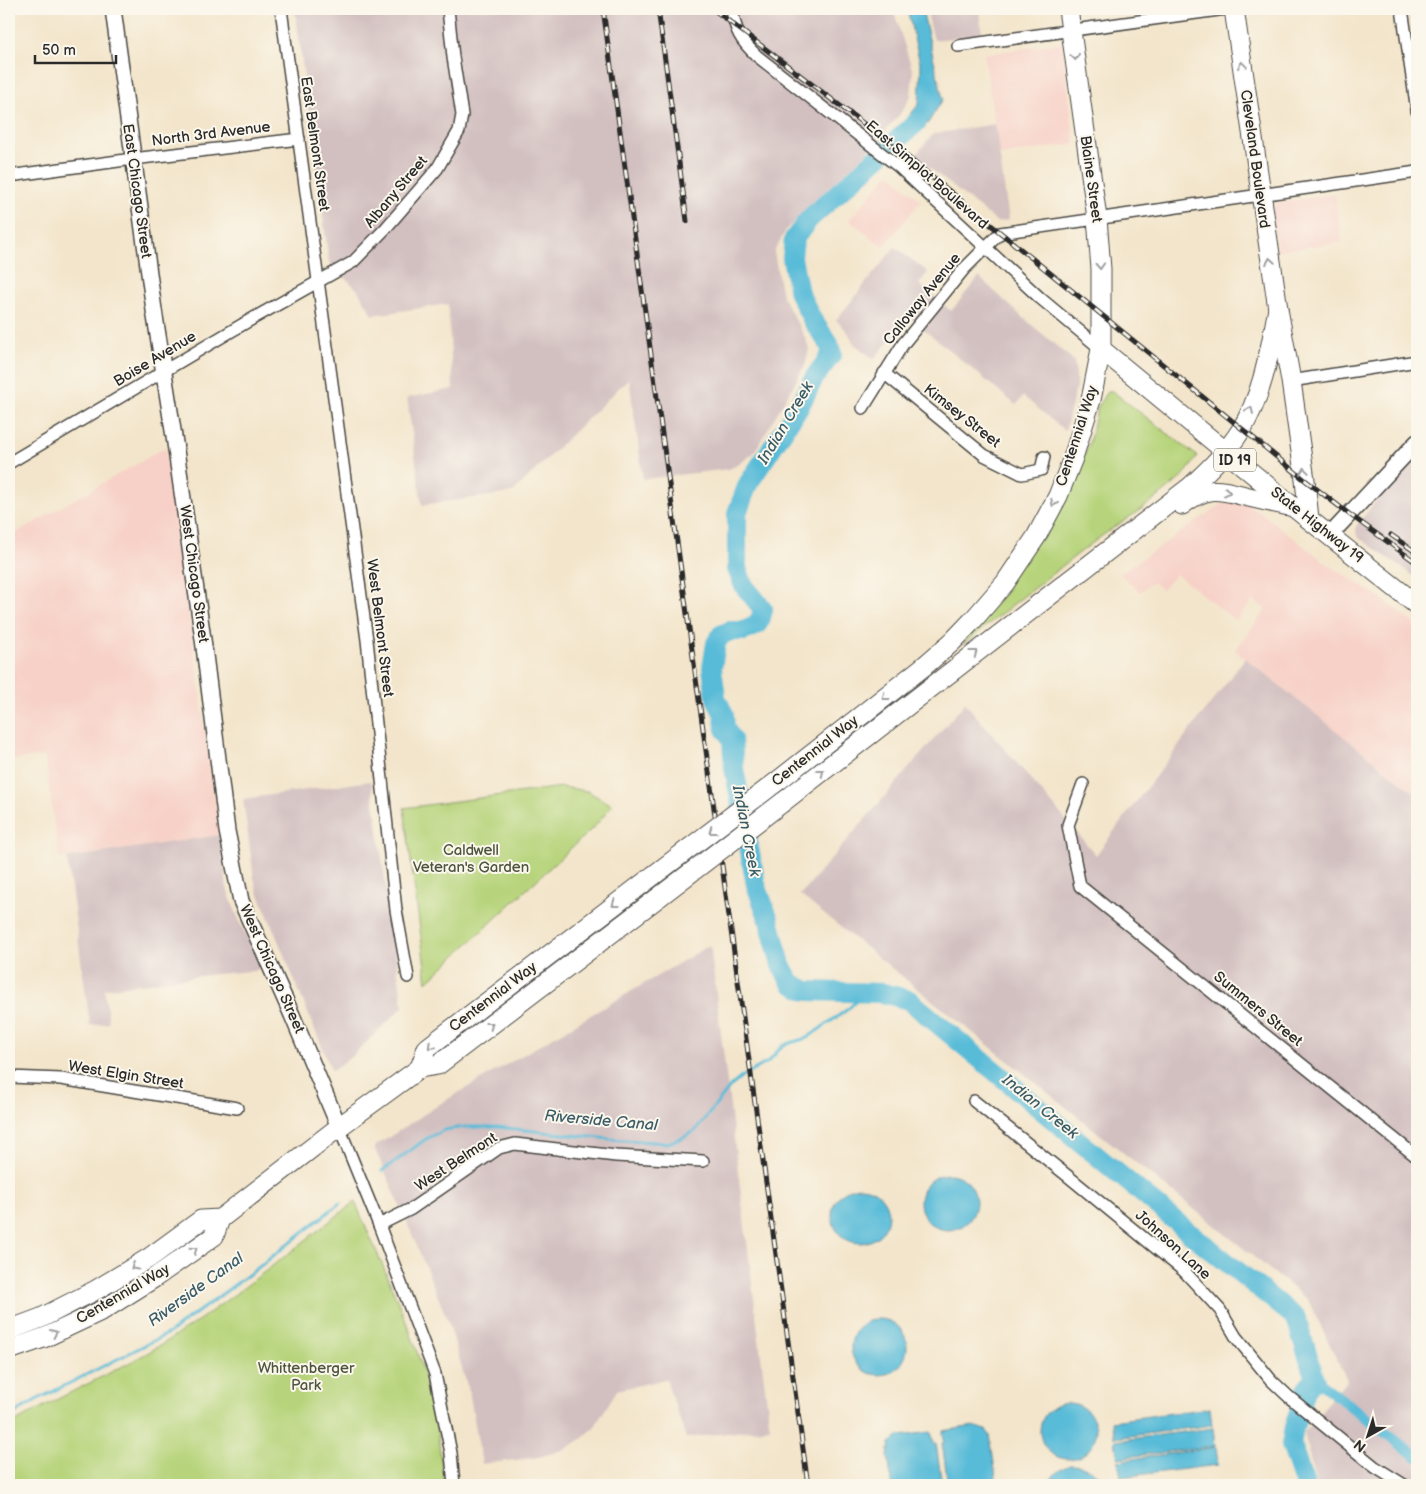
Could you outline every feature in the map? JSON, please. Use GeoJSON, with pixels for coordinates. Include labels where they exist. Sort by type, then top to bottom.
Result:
{"type":"FeatureCollection","features":[{"type":"Feature","properties":{"kind":"main road","name":"Blaine Street"},"geometry":{"type":"LineString","coordinates":[[1068,9],[1097,218],[1101,269],[1101,350]]}},
{"type":"Feature","properties":{"kind":"main road","name":"Cleveland Boulevard"},"geometry":{"type":"LineString","coordinates":[[1234,9],[1260,195],[1291,381],[1309,519]]}},
{"type":"Feature","properties":{"kind":"main road","name":"Centennial Way"},"geometry":{"type":"LineString","coordinates":[[9,1350],[46,1337],[103,1310],[154,1278],[214,1236],[220,1219],[339,1127],[420,1068],[438,1065],[783,802],[1190,487],[1225,452],[1242,429],[1258,392],[1278,309]]}},
{"type":"Feature","properties":{"kind":"main road","name":"Centennial Way"},"geometry":{"type":"LineString","coordinates":[[420,1068],[427,1048],[779,780],[952,642],[1005,583],[1036,537],[1058,496],[1073,458],[1091,400],[1101,350]]}},
{"type":"Feature","properties":{"kind":"main road","name":"State Highway 19"},"geometry":{"type":"LineString","coordinates":[[1101,350],[1292,506],[1417,604]]}},
{"type":"Feature","properties":{"kind":"main road"},"geometry":{"type":"LineString","coordinates":[[1011,624],[1039,614],[1190,498],[1204,492],[1228,491],[1292,506]]}},
{"type":"Feature","properties":{"kind":"main road","name":"Centennial Way"},"geometry":{"type":"LineString","coordinates":[[9,1330],[41,1318],[96,1290],[148,1258],[201,1220],[220,1219]]}},
{"type":"Feature","properties":{"kind":"street","name":"East Chicago Street"},"geometry":{"type":"LineString","coordinates":[[113,9],[164,372]]}},
{"type":"Feature","properties":{"kind":"street","name":"East Belmont Street"},"geometry":{"type":"LineString","coordinates":[[281,9],[318,283]]}},
{"type":"Feature","properties":{"kind":"street","name":"Albany Street"},"geometry":{"type":"LineString","coordinates":[[318,283],[353,262],[385,229],[437,169],[459,131],[462,114],[448,9]]}},
{"type":"Feature","properties":{"kind":"street","name":"East Simplot Boulevard"},"geometry":{"type":"LineString","coordinates":[[732,9],[734,25],[743,43],[757,56],[899,167],[1040,298],[1101,350]]}},
{"type":"Feature","properties":{"kind":"street"},"geometry":{"type":"LineString","coordinates":[[958,46],[1226,9]]}},
{"type":"Feature","properties":{"kind":"street"},"geometry":{"type":"LineString","coordinates":[[1402,9],[1417,111]]}},
{"type":"Feature","properties":{"kind":"street","name":"North 3rd Avenue"},"geometry":{"type":"LineString","coordinates":[[9,176],[299,139]]}},
{"type":"Feature","properties":{"kind":"street","name":"Calloway Avenue"},"geometry":{"type":"LineString","coordinates":[[863,408],[903,344],[964,270],[985,246],[1000,233],[1417,172]]}},
{"type":"Feature","properties":{"kind":"street","name":"Boise Avenue"},"geometry":{"type":"LineString","coordinates":[[9,463],[245,323],[318,283]]}},
{"type":"Feature","properties":{"kind":"street","name":"West Belmont Street"},"geometry":{"type":"LineString","coordinates":[[318,283],[367,640],[396,910],[408,977]]}},
{"type":"Feature","properties":{"kind":"street"},"geometry":{"type":"LineString","coordinates":[[1291,381],[1417,361]]}},
{"type":"Feature","properties":{"kind":"street","name":"West Chicago Street"},"geometry":{"type":"LineString","coordinates":[[164,372],[203,639],[227,831],[241,901],[339,1127],[379,1225],[435,1374],[451,1453],[454,1485]]}},
{"type":"Feature","properties":{"kind":"street","name":"Kimsey Street"},"geometry":{"type":"LineString","coordinates":[[884,373],[984,455],[1022,474],[1041,470],[1044,457]]}},
{"type":"Feature","properties":{"kind":"street"},"geometry":{"type":"LineString","coordinates":[[1330,535],[1417,442]]}},
{"type":"Feature","properties":{"kind":"street","name":"Summers Street"},"geometry":{"type":"LineString","coordinates":[[1083,784],[1068,825],[1080,886],[1417,1157]]}},
{"type":"Feature","properties":{"kind":"street","name":"West Elgin Street"},"geometry":{"type":"LineString","coordinates":[[9,1077],[60,1079],[237,1108]]}},
{"type":"Feature","properties":{"kind":"street","name":"Johnson Lane"},"geometry":{"type":"LineString","coordinates":[[974,1101],[1070,1176],[1184,1271],[1220,1310],[1236,1337],[1271,1380],[1375,1467],[1404,1485]]}},
{"type":"Feature","properties":{"kind":"street","name":"West Belmont"},"geometry":{"type":"LineString","coordinates":[[379,1225],[411,1210],[500,1148],[515,1144],[616,1156],[703,1161]]}},
{"type":"Feature","properties":{"kind":"shaded area"},"geometry":{"type":"Polygon","coordinates":[[[295,9],[893,9],[913,72],[911,96],[900,114],[865,155],[818,197],[786,230],[774,252],[782,296],[805,337],[809,349],[805,365],[754,453],[729,469],[643,479],[629,378],[512,493],[422,505],[407,398],[453,389],[448,304],[373,315],[357,289],[329,262],[295,9]]]}},
{"type":"Feature","properties":{"kind":"shaded area"},"geometry":{"type":"Polygon","coordinates":[[[926,9],[979,9],[982,35],[934,40],[926,9]]]}},
{"type":"Feature","properties":{"kind":"shaded area"},"geometry":{"type":"Polygon","coordinates":[[[1062,43],[1075,144],[999,155],[984,54],[1062,43]]]}},
{"type":"Feature","properties":{"kind":"shaded area"},"geometry":{"type":"Polygon","coordinates":[[[995,124],[1009,220],[997,222],[915,156],[933,134],[995,124]]]}},
{"type":"Feature","properties":{"kind":"shaded area"},"geometry":{"type":"Polygon","coordinates":[[[889,174],[921,201],[883,247],[849,220],[889,174]]]}},
{"type":"Feature","properties":{"kind":"shaded area"},"geometry":{"type":"Polygon","coordinates":[[[1335,194],[1342,242],[1277,251],[1270,204],[1335,194]]]}},
{"type":"Feature","properties":{"kind":"shaded area"},"geometry":{"type":"Polygon","coordinates":[[[895,247],[928,272],[919,284],[951,311],[979,277],[1074,361],[1076,388],[1065,431],[1023,396],[1016,405],[909,317],[874,359],[854,344],[848,332],[836,320],[895,247]]]}},
{"type":"Feature","properties":{"kind":"shaded area"},"geometry":{"type":"Polygon","coordinates":[[[166,447],[220,835],[59,859],[45,756],[9,760],[9,537],[166,447]]]}},
{"type":"Feature","properties":{"kind":"shaded area"},"geometry":{"type":"Polygon","coordinates":[[[1417,458],[1417,578],[1359,538],[1356,526],[1383,492],[1417,458]]]}},
{"type":"Feature","properties":{"kind":"shaded area"},"geometry":{"type":"Polygon","coordinates":[[[1239,499],[1260,512],[1326,563],[1383,600],[1417,626],[1417,795],[1235,650],[1266,610],[1253,600],[1236,621],[1176,574],[1162,590],[1153,582],[1140,592],[1120,574],[1222,504],[1239,499]]]}},
{"type":"Feature","properties":{"kind":"shaded area"},"geometry":{"type":"Polygon","coordinates":[[[1245,658],[1417,795],[1417,1485],[1316,1485],[1304,1432],[1347,1380],[1308,1300],[800,895],[965,703],[1096,855],[1245,658]]]}},
{"type":"Feature","properties":{"kind":"shaded area"},"geometry":{"type":"Polygon","coordinates":[[[371,781],[403,1007],[352,1056],[332,1071],[258,892],[254,878],[243,799],[371,781]]]}},
{"type":"Feature","properties":{"kind":"shaded area"},"geometry":{"type":"Polygon","coordinates":[[[220,835],[227,888],[260,968],[254,971],[215,974],[104,989],[109,1023],[90,1025],[67,858],[220,835]]]}},
{"type":"Feature","properties":{"kind":"shaded area"},"geometry":{"type":"Polygon","coordinates":[[[710,945],[770,1428],[686,1438],[666,1379],[617,1390],[595,1426],[582,1439],[565,1449],[540,1457],[482,1464],[470,1396],[449,1323],[374,1147],[443,1102],[710,945]]]}},
{"type":"Feature","properties":{"kind":"green space"},"geometry":{"type":"Polygon","coordinates":[[[1107,391],[1112,391],[1197,456],[1180,479],[1095,541],[962,645],[1072,483],[1089,444],[1098,407],[1107,391]]]}},
{"type":"Feature","properties":{"kind":"green space","name":"Caldwell Veteran's Garden"},"geometry":{"type":"Polygon","coordinates":[[[562,787],[587,791],[612,805],[597,824],[427,982],[404,808],[562,787]]]}},
{"type":"Feature","properties":{"kind":"green space","name":"Whittenberger Park"},"geometry":{"type":"Polygon","coordinates":[[[355,1202],[394,1293],[421,1364],[434,1411],[444,1485],[9,1485],[9,1426],[127,1364],[191,1326],[355,1202]]]}},
{"type":"Feature","properties":{"kind":"water"},"geometry":{"type":"Polygon","coordinates":[[[907,9],[922,9],[943,99],[928,123],[902,145],[893,136],[919,104],[921,67],[907,9]]]}},
{"type":"Feature","properties":{"kind":"water"},"geometry":{"type":"Polygon","coordinates":[[[948,1174],[959,1176],[968,1182],[974,1191],[976,1202],[974,1213],[968,1222],[959,1228],[948,1230],[937,1228],[928,1222],[922,1213],[920,1202],[922,1191],[928,1182],[937,1176],[948,1174]]]}},
{"type":"Feature","properties":{"kind":"water"},"geometry":{"type":"Polygon","coordinates":[[[860,1187],[871,1189],[880,1195],[886,1204],[888,1215],[886,1226],[880,1235],[871,1241],[860,1243],[849,1241],[840,1235],[834,1226],[832,1215],[834,1204],[840,1195],[849,1189],[860,1187]]]}},
{"type":"Feature","properties":{"kind":"water"},"geometry":{"type":"Polygon","coordinates":[[[879,1319],[890,1321],[899,1327],[905,1336],[907,1347],[905,1358],[899,1367],[890,1373],[879,1375],[868,1373],[859,1367],[853,1358],[851,1347],[853,1336],[859,1327],[868,1321],[879,1319]]]}},
{"type":"Feature","properties":{"kind":"water"},"geometry":{"type":"Polygon","coordinates":[[[1068,1403],[1079,1405],[1088,1411],[1094,1420],[1096,1431],[1094,1442],[1088,1451],[1079,1457],[1068,1459],[1057,1457],[1048,1451],[1042,1442],[1040,1431],[1042,1420],[1048,1411],[1057,1405],[1068,1403]]]}},
{"type":"Feature","properties":{"kind":"water"},"geometry":{"type":"Polygon","coordinates":[[[1210,1408],[1212,1425],[1115,1438],[1112,1421],[1210,1408]]]}},
{"type":"Feature","properties":{"kind":"water"},"geometry":{"type":"Polygon","coordinates":[[[974,1426],[986,1430],[990,1435],[997,1485],[948,1485],[942,1443],[944,1442],[943,1431],[974,1426]]]}},
{"type":"Feature","properties":{"kind":"water"},"geometry":{"type":"Polygon","coordinates":[[[1213,1428],[1215,1446],[1118,1458],[1115,1441],[1213,1428]]]}},
{"type":"Feature","properties":{"kind":"water"},"geometry":{"type":"Polygon","coordinates":[[[931,1432],[934,1443],[936,1443],[942,1485],[892,1485],[888,1456],[890,1443],[900,1436],[931,1432]]]}},
{"type":"Feature","properties":{"kind":"water"},"geometry":{"type":"Polygon","coordinates":[[[1216,1447],[1218,1465],[1121,1477],[1118,1461],[1216,1447]]]}},
{"type":"Feature","properties":{"kind":"water"},"geometry":{"type":"Polygon","coordinates":[[[1070,1465],[1090,1469],[1098,1476],[1103,1485],[1049,1485],[1057,1472],[1070,1465]]]}},
{"type":"Feature","properties":{"kind":"waterway","name":"Indian Creek"},"geometry":{"type":"LineString","coordinates":[[917,122],[809,219],[794,239],[792,258],[799,293],[813,321],[829,344],[832,354],[814,378],[799,407],[748,484],[737,513],[737,569],[744,586],[763,609],[757,625],[744,631],[730,631],[721,635],[716,643],[712,668],[716,698],[724,715],[725,729],[732,739],[734,768],[756,885],[769,920],[781,965],[791,983],[807,991],[883,993],[909,1000],[1179,1224],[1296,1318],[1315,1379],[1306,1390],[1294,1427],[1291,1445],[1305,1485]]}},
{"type":"Feature","properties":{"kind":"waterway","name":"Riverside Canal"},"geometry":{"type":"LineString","coordinates":[[382,1171],[426,1139],[444,1130],[465,1127],[497,1127],[667,1143],[682,1138],[695,1131],[731,1086],[743,1076],[768,1062],[783,1045],[807,1038],[848,1009],[865,993]]}},
{"type":"Feature","properties":{"kind":"waterway","name":"Riverside Canal"},"geometry":{"type":"LineString","coordinates":[[9,1417],[36,1400],[169,1333],[259,1267],[340,1203]]}},
{"type":"Feature","properties":{"kind":"waterway","name":"Riverside Canal"},"geometry":{"type":"LineString","coordinates":[[1315,1379],[1417,1457]]}},
{"type":"Feature","properties":{"kind":"railway"},"geometry":{"type":"LineString","coordinates":[[603,9],[808,1485]]}},
{"type":"Feature","properties":{"kind":"railway"},"geometry":{"type":"LineString","coordinates":[[658,9],[687,221]]}},
{"type":"Feature","properties":{"kind":"railway"},"geometry":{"type":"LineString","coordinates":[[713,9],[906,156],[1305,480],[1417,563]]}},
{"type":"Feature","properties":{"kind":"railway"},"geometry":{"type":"LineString","coordinates":[[1391,535],[1417,553]]}}]}
